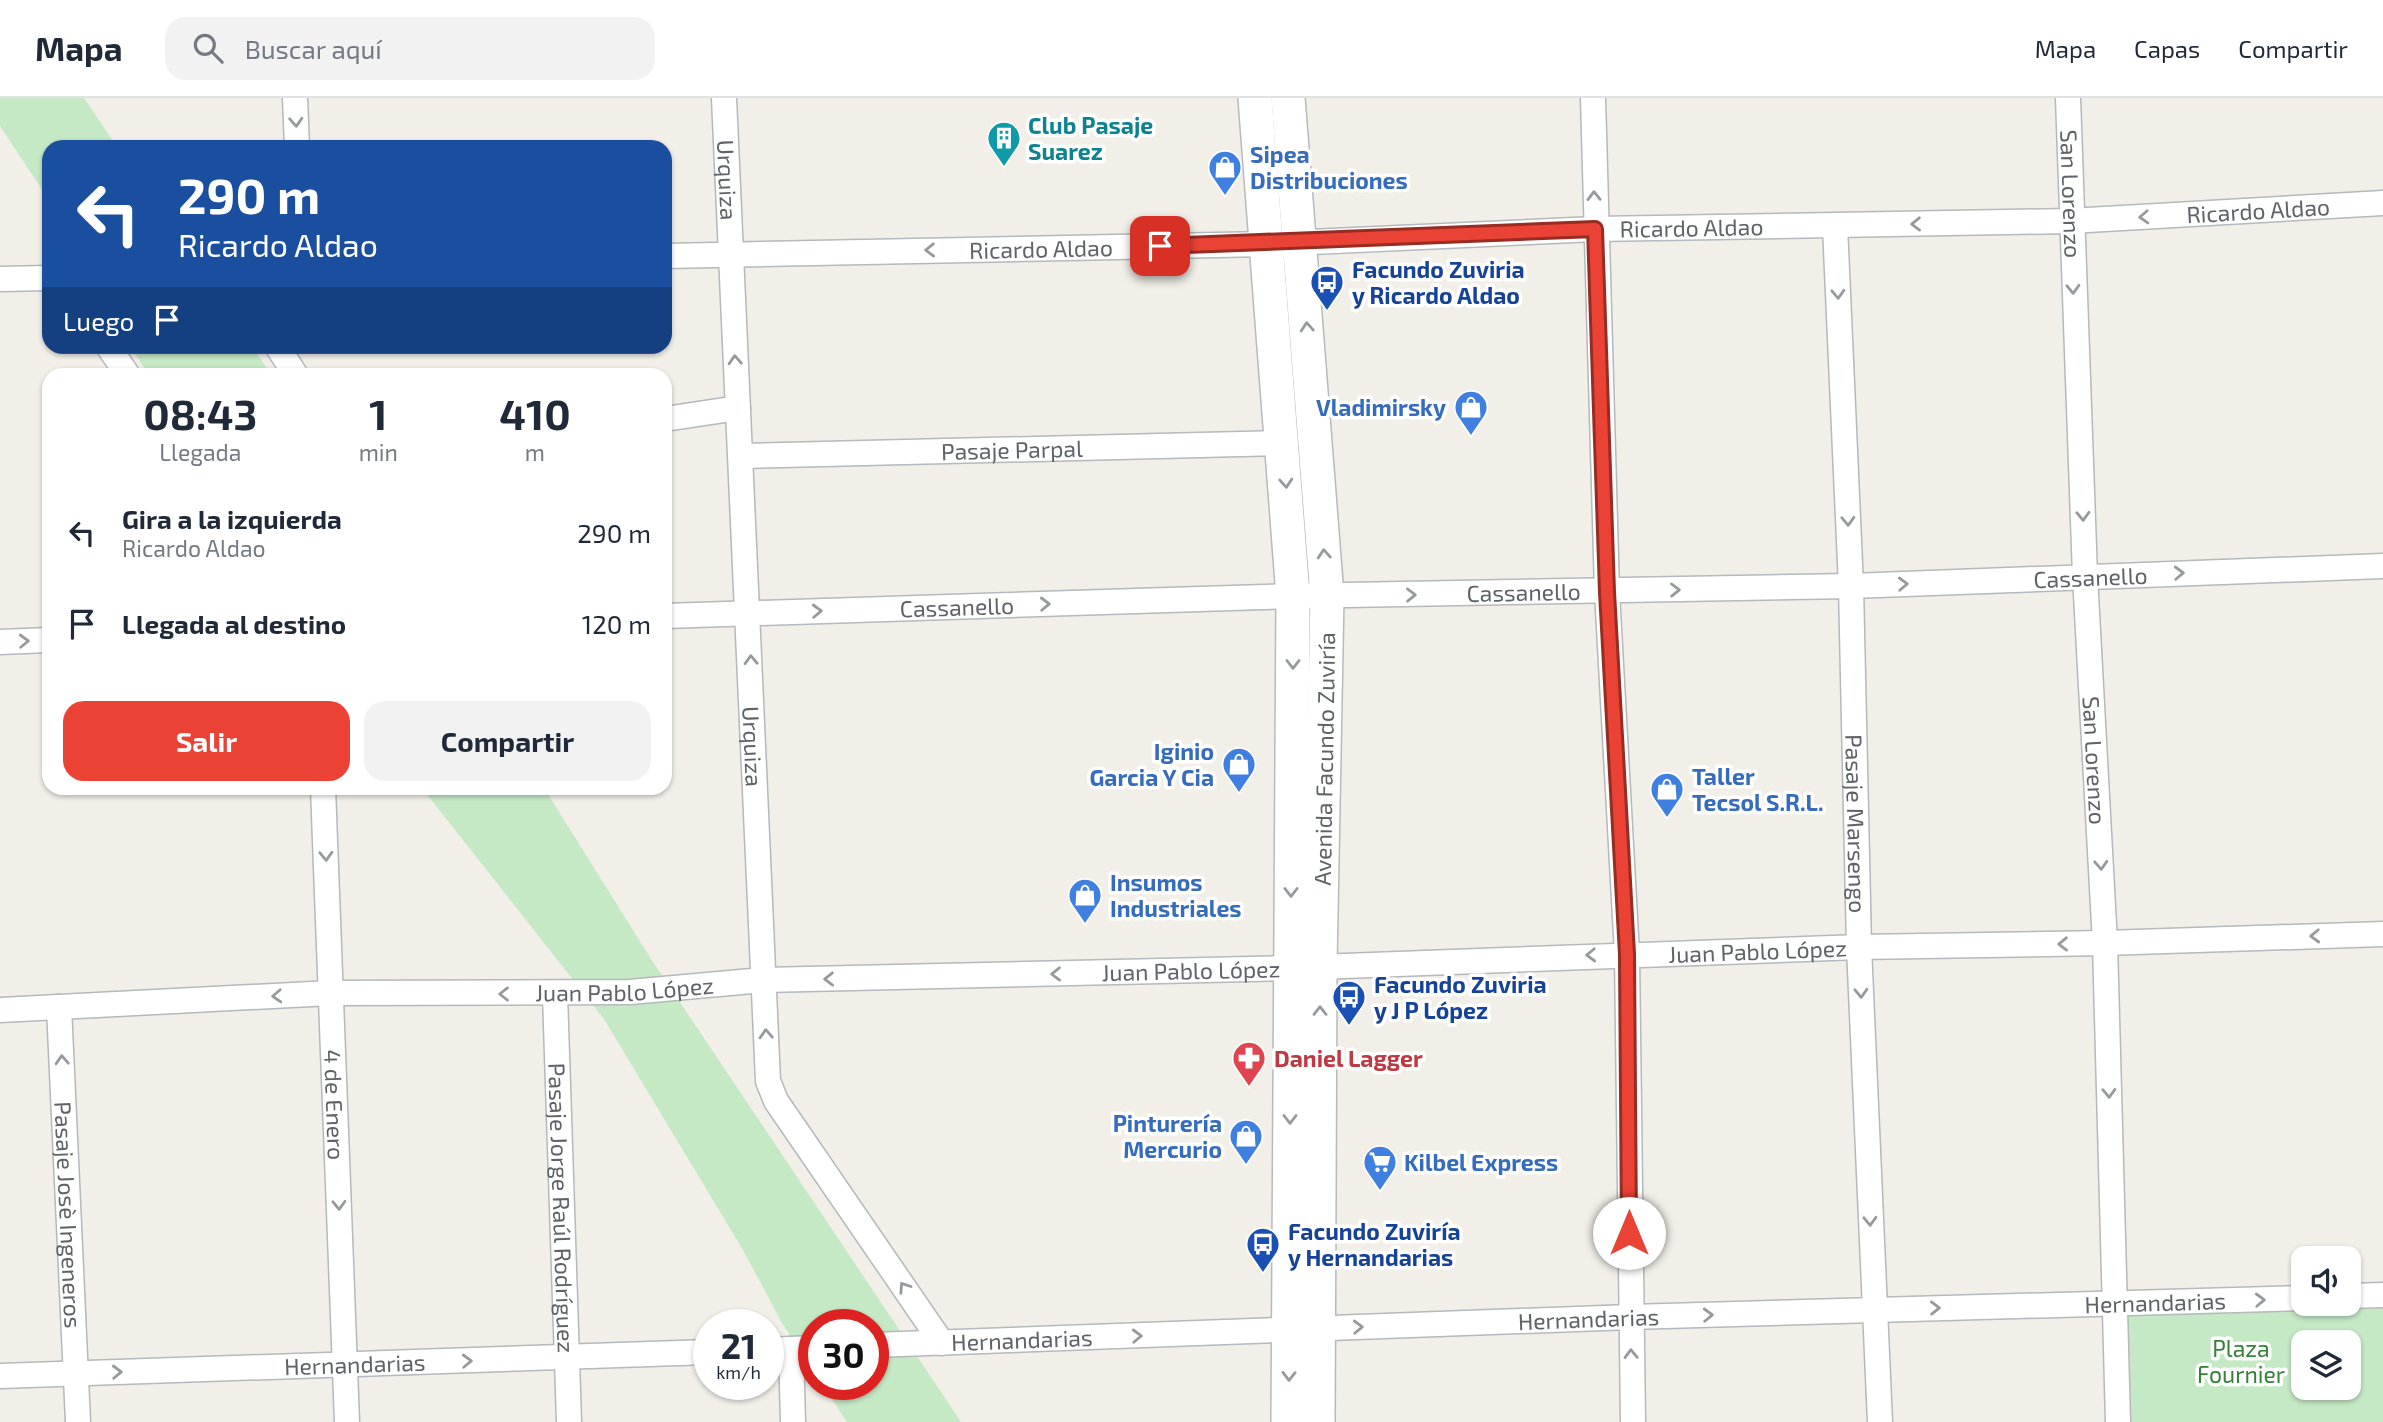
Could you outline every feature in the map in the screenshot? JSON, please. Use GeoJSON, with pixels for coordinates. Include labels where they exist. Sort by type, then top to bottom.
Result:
{"type":"FeatureCollection","features":[{"type":"Feature","properties":{"kind":"main road","name":"Avenida Facundo Zuviría"},"geometry":{"type":"LineString","coordinates":[[1255,98],[1293,596],[1305,967],[1304,1329],[1318,1422]]}},
{"type":"Feature","properties":{"kind":"main road","name":"Avenida Facundo Zuviría"},"geometry":{"type":"LineString","coordinates":[[1287,98],[1327,596],[1305,967]]}},
{"type":"Feature","properties":{"kind":"main road","name":"Avenida Facundo Zuviría"},"geometry":{"type":"LineString","coordinates":[[1288,1422],[1304,1329]]}},
{"type":"Feature","properties":{"kind":"street"},"geometry":{"type":"LineString","coordinates":[[295,98],[297,140]]}},
{"type":"Feature","properties":{"kind":"street","name":"Urquiza"},"geometry":{"type":"LineString","coordinates":[[724,98],[768,1081],[776,1101],[942,1343]]}},
{"type":"Feature","properties":{"kind":"street"},"geometry":{"type":"LineString","coordinates":[[1593,98],[1607,592],[1627,954],[1633,1422]]}},
{"type":"Feature","properties":{"kind":"street","name":"San Lorenzo"},"geometry":{"type":"LineString","coordinates":[[2068,98],[2070,221],[2085,576],[2105,943],[2118,1422]]}},
{"type":"Feature","properties":{"kind":"street","name":"Ricardo Aldao"},"geometry":{"type":"LineString","coordinates":[[672,256],[1267,244],[1595,229],[2070,221],[2383,203]]}},
{"type":"Feature","properties":{"kind":"street","name":"Pasaje Marsengo"},"geometry":{"type":"LineString","coordinates":[[1835,226],[1850,586],[1859,947],[1880,1422]]}},
{"type":"Feature","properties":{"kind":"street"},"geometry":{"type":"LineString","coordinates":[[0,279],[42,278]]}},
{"type":"Feature","properties":{"kind":"street"},"geometry":{"type":"LineString","coordinates":[[672,418],[738,408]]}},
{"type":"Feature","properties":{"kind":"street","name":"Pasaje Parpal"},"geometry":{"type":"LineString","coordinates":[[741,456],[1283,443]]}},
{"type":"Feature","properties":{"kind":"street","name":"Cassanello"},"geometry":{"type":"LineString","coordinates":[[672,616],[1293,596],[1850,586],[2383,566]]}},
{"type":"Feature","properties":{"kind":"street"},"geometry":{"type":"LineString","coordinates":[[0,642],[42,640]]}},
{"type":"Feature","properties":{"kind":"street","name":"4 de Enero"},"geometry":{"type":"LineString","coordinates":[[323,795],[347,1422]]}},
{"type":"Feature","properties":{"kind":"street","name":"Juan Pablo López"},"geometry":{"type":"LineString","coordinates":[[0,1010],[331,993],[640,992],[763,980],[1305,967],[1627,954],[2383,934]]}},
{"type":"Feature","properties":{"kind":"street","name":"Pasaje Jorge Raúl Rodríguez"},"geometry":{"type":"LineString","coordinates":[[555,994],[569,1422]]}},
{"type":"Feature","properties":{"kind":"street","name":"Pasaje Josè Ingeneros"},"geometry":{"type":"LineString","coordinates":[[59,1007],[78,1422]]}},
{"type":"Feature","properties":{"kind":"street"},"geometry":{"type":"LineString","coordinates":[[2361,1296],[2383,1295]]}},
{"type":"Feature","properties":{"kind":"street","name":"Hernandarias"},"geometry":{"type":"LineString","coordinates":[[889,1345],[1630,1317],[2291,1298]]}},
{"type":"Feature","properties":{"kind":"street"},"geometry":{"type":"LineString","coordinates":[[791,1349],[793,1422]]}},
{"type":"Feature","properties":{"kind":"street","name":"Hernandarias"},"geometry":{"type":"LineString","coordinates":[[0,1376],[693,1353]]}},
{"type":"Feature","properties":{"kind":"green space"},"geometry":{"type":"Polygon","coordinates":[[[0,98],[84,98],[112,140],[42,140],[42,189],[0,126],[0,98]]]}},
{"type":"Feature","properties":{"kind":"green space"},"geometry":{"type":"Polygon","coordinates":[[[135,354],[257,354],[267,368],[144,368],[135,354]]]}},
{"type":"Feature","properties":{"kind":"green space"},"geometry":{"type":"Polygon","coordinates":[[[428,795],[548,795],[651,959],[885,1309],[798,1309],[798,1347],[784,1326],[784,1309],[775,1309],[743,1250],[604,1019],[428,795]]]}},
{"type":"Feature","properties":{"kind":"green space","name":"Plaza Fournier"},"geometry":{"type":"Polygon","coordinates":[[[2383,1295],[2383,1422],[2118,1422],[2114,1305],[2291,1304],[2291,1316],[2361,1316],[2361,1301],[2383,1295]]]}},
{"type":"Feature","properties":{"kind":"green space"},"geometry":{"type":"Polygon","coordinates":[[[889,1314],[961,1422],[847,1422],[833,1400],[889,1400],[889,1314]]]}},
{"type":"Feature","properties":{"kind":"place","name":"Club Pasaje Suarez"},"geometry":{"type":"Point","coordinates":[1004,168]}},
{"type":"Feature","properties":{"kind":"place","name":"Sipea Distribuciones"},"geometry":{"type":"Point","coordinates":[1225,197]}},
{"type":"Feature","properties":{"kind":"place","name":"Facundo Zuviria y Ricardo Aldao"},"geometry":{"type":"Point","coordinates":[1327,312]}},
{"type":"Feature","properties":{"kind":"place","name":"Vladimirsky"},"geometry":{"type":"Point","coordinates":[1471,437]}},
{"type":"Feature","properties":{"kind":"place","name":"Iginio Garcia Y Cia"},"geometry":{"type":"Point","coordinates":[1239,794]}},
{"type":"Feature","properties":{"kind":"place","name":"Taller Tecsol S.R.L."},"geometry":{"type":"Point","coordinates":[1667,819]}},
{"type":"Feature","properties":{"kind":"place","name":"Insumos Industriales"},"geometry":{"type":"Point","coordinates":[1085,925]}},
{"type":"Feature","properties":{"kind":"place","name":"Facundo Zuviria y J P López"},"geometry":{"type":"Point","coordinates":[1349,1027]}},
{"type":"Feature","properties":{"kind":"place","name":"Daniel Lagger"},"geometry":{"type":"Point","coordinates":[1249,1088]}},
{"type":"Feature","properties":{"kind":"place","name":"Pinturería Mercurio"},"geometry":{"type":"Point","coordinates":[1246,1166]}},
{"type":"Feature","properties":{"kind":"place","name":"Kilbel Express"},"geometry":{"type":"Point","coordinates":[1380,1192]}},
{"type":"Feature","properties":{"kind":"place","name":"Facundo Zuviría y Hernandarias"},"geometry":{"type":"Point","coordinates":[1263,1274]}},
{"type":"Feature","properties":{"kind":"route"},"geometry":{"type":"LineString","coordinates":[[1160,246],[1267,244],[1595,229],[1607,592],[1627,954],[1629,1233]]}}]}
